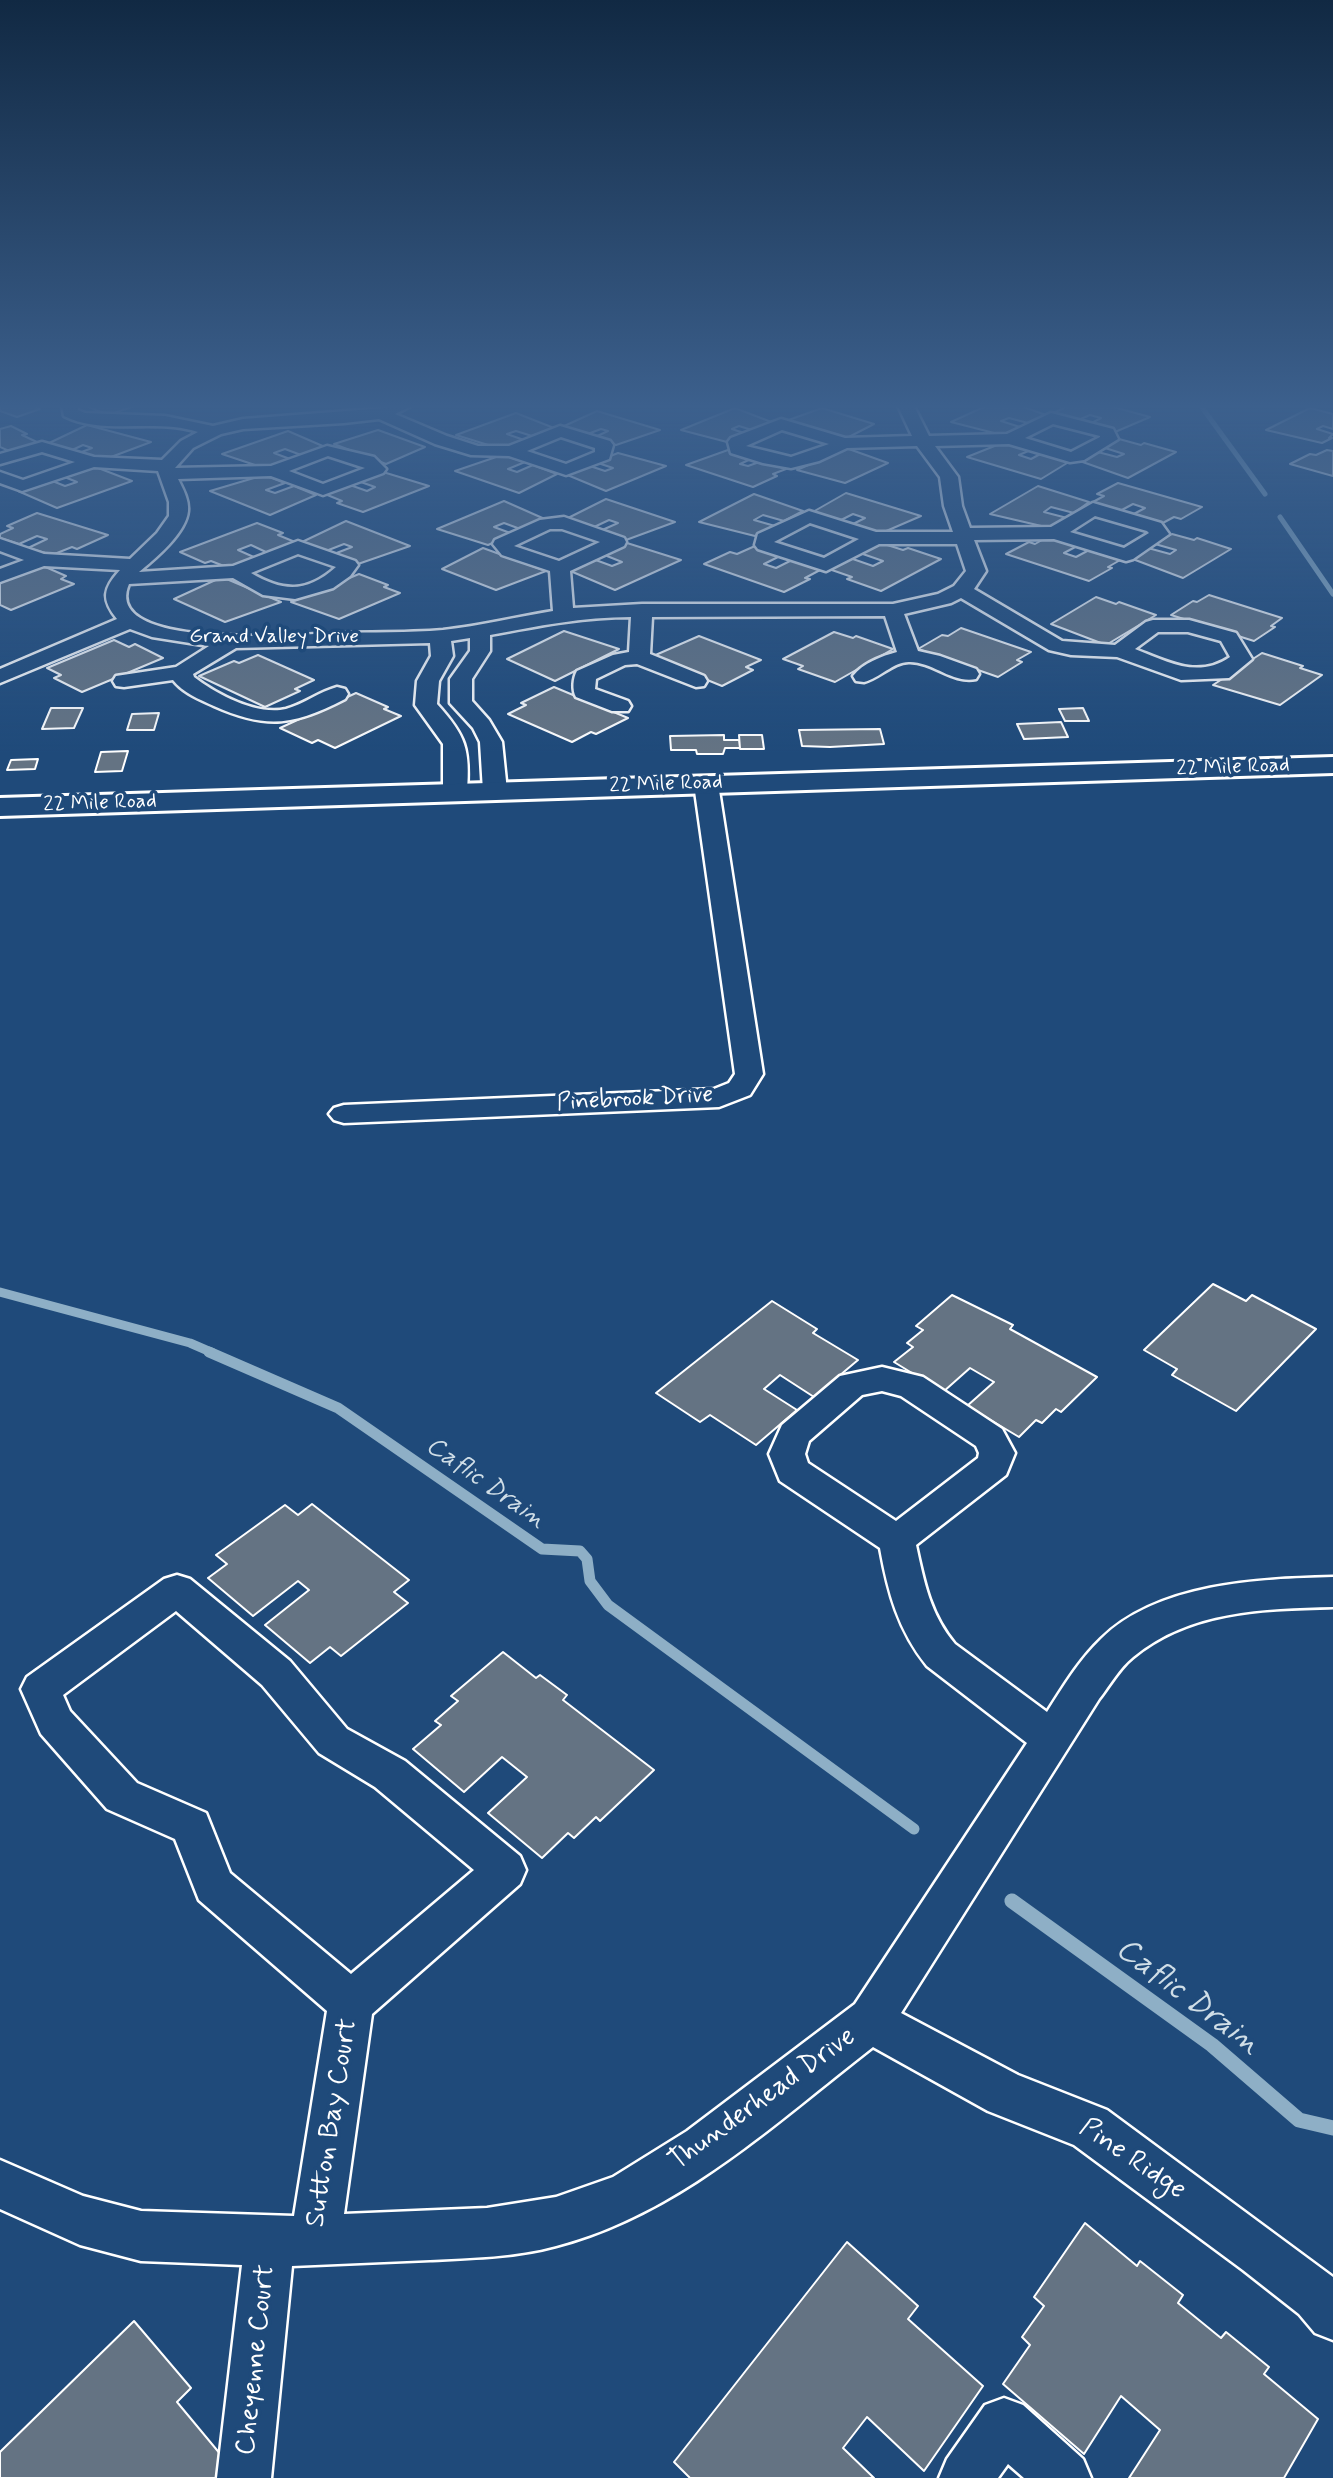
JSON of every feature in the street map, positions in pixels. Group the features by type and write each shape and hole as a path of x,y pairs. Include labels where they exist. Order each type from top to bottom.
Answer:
{"street":[{"path":"0,677 130,621 115,603 116,589 174,522"},
{"path":"798,522 765,538 765,545 826,565 875,538"},
{"path":"823,522 875,538 1055,533"},
{"path":"959,522 976,571 972,580 961,590 1056,646 1119,651 1181,674 1221,673 1241,659 1229,637 1189,626 1153,626 1119,651"},
{"path":"564,523 617,542 560,568 509,551 502,544 547,524 564,523"},
{"path":"0,545 42,560 129,572 236,572 298,547 348,565 341,577 310,590 299,591 276,592 236,572"},
{"path":"0,576 42,560"},
{"path":"560,568 563,613"},
{"name":"Grand Valley Drive","path":"130,621 141,628 172,636 233,641 440,636 480,631 563,613 642,610 893,610 930,604 961,590"},
{"path":"639,657 642,610"},
{"path":"893,610 909,656"},
{"path":"461,703 461,679 480,651 480,631"},
{"path":"440,636 442,656 428,681 426,705 456,741 456,792"},
{"path":"124,681 183,672 233,641"},
{"path":"864,676 891,660 909,656 933,660 968,674"},
{"path":"620,706 584,692 585,676 620,659 639,657 696,681"},
{"path":"183,672 182,678 188,685 253,715 267,718 294,715 337,694"},
{"path":"426,705 461,703 482,722 492,737 495,791"},
{"name":"22 Mile Road","path":"0,807 1333,765"},
{"name":"Pinebrook Drive","path":"344,1114 719,1098 740,1089 749,1074 706,784"},
{"path":"897,1540 993,1465 997,1453 990,1438 911,1387 882,1380 852,1385 794,1434 787,1454 793,1471 897,1540 910,1608 929,1642 941,1655 1052,1739"},
{"name":"Sutton Bay Court","path":"293,2242 351,2003 505,1870 390,1774 332,1741 276,1673 177,1590 41,1689 55,1722 122,1796 191,1826 214,1886 351,2003"},
{"name":"Thunderhead Drive","path":"0,2185 80,2220 141,2236 293,2242 487,2233 556,2222 627,2196 704,2148 872,2020 1085,1687 1118,1647 1152,1622 1168,1614 1209,1604 1273,1594 1333,1592"},
{"name":"Pine Ridge","path":"872,2020 931,2056 1005,2094 1090,2127 1261,2252 1317,2296 1333,2315"},
{"name":"Cheyenne Court","path":"244,2478 293,2242"},
{"path":"966,2478 1004,2424 1064,2478"}],"building":[{"path":"17,522 65,522 108,535 77,549 72,547 52,555 28,548 47,539 37,536 19,544 0,538 0,534 13,528 7,526"},
{"path":"348,522 410,546 358,564 334,554 352,547 344,544 326,551 302,542"},
{"path":"455,522 543,522 523,530 504,523 494,527 513,534 488,545 437,529"},
{"path":"574,522 606,522 592,528"},
{"path":"614,522 675,522 626,540 600,531 618,523"},
{"path":"699,522 760,522 775,526 755,536"},
{"path":"858,522 908,522 877,535 849,526"},
{"path":"1023,522 1061,522 1050,528"},
{"path":"257,523 283,533 278,535 295,542 268,553 251,545 238,550 256,558 229,568 211,561 205,563 180,552"},
{"path":"1172,534 1194,540 1197,538 1231,549 1183,578 1130,558 1148,548 1170,554 1176,550 1155,544"},
{"path":"1049,536 1079,545 1064,553 1076,557 1091,549 1122,559 1089,581 1006,554 1029,542 1035,544"},
{"path":"627,543 681,560 615,590 568,570 593,559 612,566 622,562 602,554"},
{"path":"881,543 903,550 908,548 941,559 881,591 847,579 852,577 829,569 850,558 873,566 883,561 860,553"},
{"path":"755,546 782,555 764,564 776,568 794,559 822,569 805,578 810,579 784,592 704,564 730,552 737,554"},
{"path":"483,548 546,571 496,590 442,569"},
{"path":"41,565 66,576 61,579 74,584 11,610 0,605 0,580"},
{"path":"359,574 388,585 384,587 400,593 339,619 291,602"},
{"path":"222,577 281,602 225,622 174,599"},
{"path":"1209,595 1282,618 1271,626 1275,627 1254,641 1171,615 1193,601 1197,602"},
{"path":"1096,597 1156,615 1106,645 1051,624"},
{"path":"961,628 1031,652 1017,660 1022,662 998,677 918,649"},
{"path":"564,631 619,649 555,681 507,659"},
{"path":"834,632 853,638 856,636 893,649 835,682 798,669 803,666 783,659"},
{"path":"699,636 761,660 746,667 753,670 722,686 651,657"},
{"path":"114,640 129,647 135,644 163,658 82,692 54,678 61,675 47,668"},
{"path":"1262,653 1322,675 1280,705 1213,685"},
{"path":"258,655 314,680 295,689 300,691 265,707 199,676 234,661 239,663"},
{"path":"554,687 628,718 596,734 591,732 572,742 508,714 526,705 521,703"},
{"path":"356,693 401,716 335,748 318,740 312,743 280,728"},
{"path":"51,708 83,708 74,728 42,729"},
{"path":"1083,708 1089,721 1065,721 1059,709"},
{"path":"159,713 154,730 127,730 132,714"},
{"path":"1061,722 1068,737 1024,739 1017,724"},
{"path":"880,729 884,744 830,747 802,746 799,730"},
{"path":"724,735 724,740 739,740 740,748 725,748 723,754 671,750 670,736"},
{"path":"739,735 762,735 764,749 740,749"},
{"path":"128,751 122,771 95,772 101,752"},
{"path":"38,759 35,769 7,770 11,760"},
{"path":"1213,1284 1246,1301 1252,1295 1316,1329 1236,1411 1172,1375 1177,1369 1144,1350"},
{"path":"952,1295 1013,1325 1010,1329 1097,1377 1061,1412 1056,1409 1042,1423 1036,1420 1019,1437 967,1406 994,1382 970,1368 943,1392 894,1362 913,1347 907,1343 923,1330 916,1326"},
{"path":"772,1301 817,1329 813,1333 858,1360 814,1397 780,1375 764,1389 797,1410 756,1445 710,1415 700,1422 656,1393"},
{"path":"312,1504 409,1580 394,1592 408,1603 341,1656 330,1647 310,1663 265,1625 309,1590 298,1581 253,1616 208,1578 227,1564 216,1555 285,1505 298,1515"},
{"path":"503,1652 536,1678 540,1675 567,1695 563,1700 654,1770 600,1821 596,1817 574,1838 568,1833 542,1858 488,1813 527,1777 502,1757 464,1792 413,1749 441,1725 435,1721 458,1701 451,1696"},
{"path":"1085,2223 1137,2266 1140,2261 1183,2295 1178,2303 1221,2338 1226,2332 1269,2367 1264,2374 1318,2419 1284,2478 1129,2478 1160,2430 1121,2396 1084,2454 1003,2384 1030,2345 1022,2337 1044,2306 1034,2297"},
{"path":"847,2242 918,2306 908,2319 983,2386 924,2471 867,2417 843,2448 874,2478 690,2478 674,2462"},
{"path":"134,2321 191,2388 177,2402 236,2473 231,2478 0,2478 0,2452"}],"waterway":[{"path":"1283,522 1333,594"},
{"name":"Caflic Drain","path":"0,1292 190,1343 213,1353"},
{"name":"Caflic Drain","path":"209,1352 338,1408 542,1549 580,1551 587,1559 590,1581 608,1605 914,1829"},
{"name":"Caflic Drain","path":"1012,1901 1212,2045 1299,2120 1333,2128"}]}
